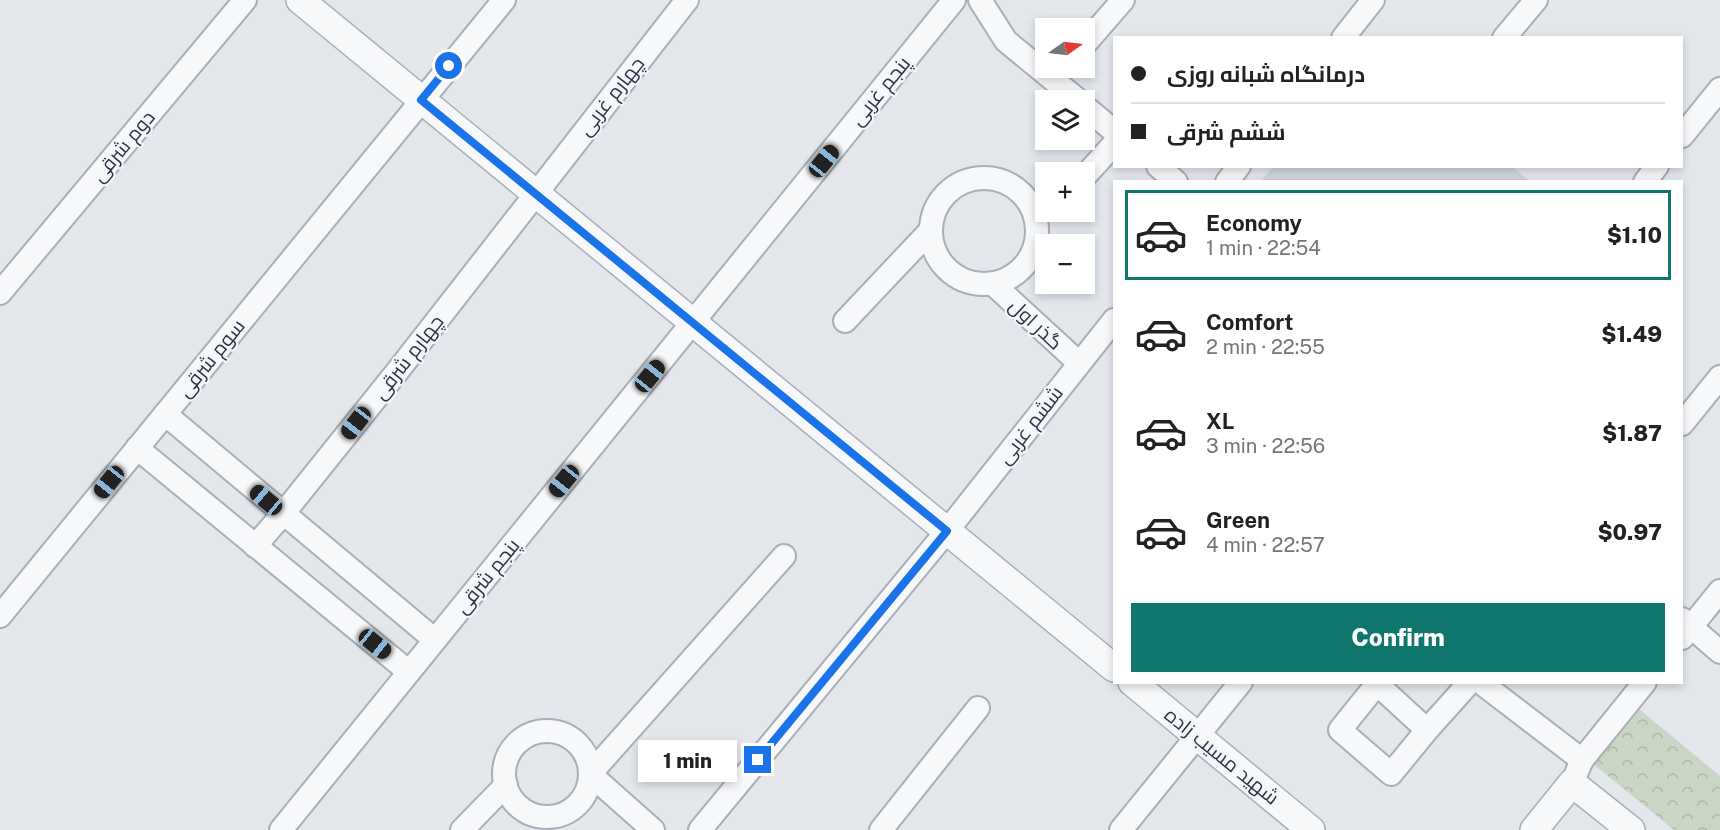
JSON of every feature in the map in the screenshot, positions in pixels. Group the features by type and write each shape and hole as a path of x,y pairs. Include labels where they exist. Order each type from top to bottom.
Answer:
{"street":[{"name":"دوم شرقی","path":"0,293 245,0"},
{"path":"300,0 1113,667"},
{"name":"سوم شرقی","path":"0,616 504,0"},
{"name":"چهارم غربی","path":"535,193 687,0"},
{"name":"پنجم غربی","path":"693,323 954,0"},
{"path":"980,0 1006,41 1035,59"},
{"path":"1095,32 1123,0"},
{"path":"1345,36 1373,0"},
{"path":"1506,36 1536,0"},
{"path":"1683,135 1720,89"},
{"path":"1095,115 1113,130"},
{"path":"1095,165 1113,145"},
{"path":"1160,168 1174,180"},
{"path":"973,178 992,178 1009,184 1024,195 1034,211 1037,229 1036,244 1030,258 1020,270 1008,279 993,284 978,285 962,280 949,272 939,260 932,246 930,231 933,213 942,196 956,184 973,178"},
{"name":"چهارم شرقی","path":"255,546 400,368 535,193"},
{"path":"1037,229 1044,222"},
{"path":"845,321 930,231"},
{"name":"گذر اول","path":"993,284 1080,363"},
{"name":"ششم غربی","path":"700,830 947,531 1113,321"},
{"name":"پنجم شرقی","path":"280,830 693,323"},
{"path":"1683,423 1720,377"},
{"path":"165,414 435,640"},
{"path":"137,448 409,672"},
{"path":"590,774 784,556"},
{"path":"1720,591 1685,628 1720,652"},
{"name":"شهید مسیب زاده","path":"1134,684 1311,830"},
{"path":"1121,830 1239,684"},
{"path":"1427,730 1468,684"},
{"path":"1482,684 1577,771 1631,830"},
{"path":"1534,830 1643,684"},
{"path":"881,830 978,708"},
{"path":"542,731 557,732 570,737 581,747 588,760 590,774 588,788 572,810 559,816 546,817 520,808 511,797 506,785 504,770 508,756 528,735 542,731"},
{"path":"590,774 652,830"},
{"path":"462,830 506,785"}],"shaded area":[{"path":"1272,168 1513,168 1529,180 1262,180"}],"green space":[{"path":"1638,708 1720,776 1720,830 1674,830 1592,763"}],"route":[{"path":"449,66 421,100 947,531 758,760"}]}
